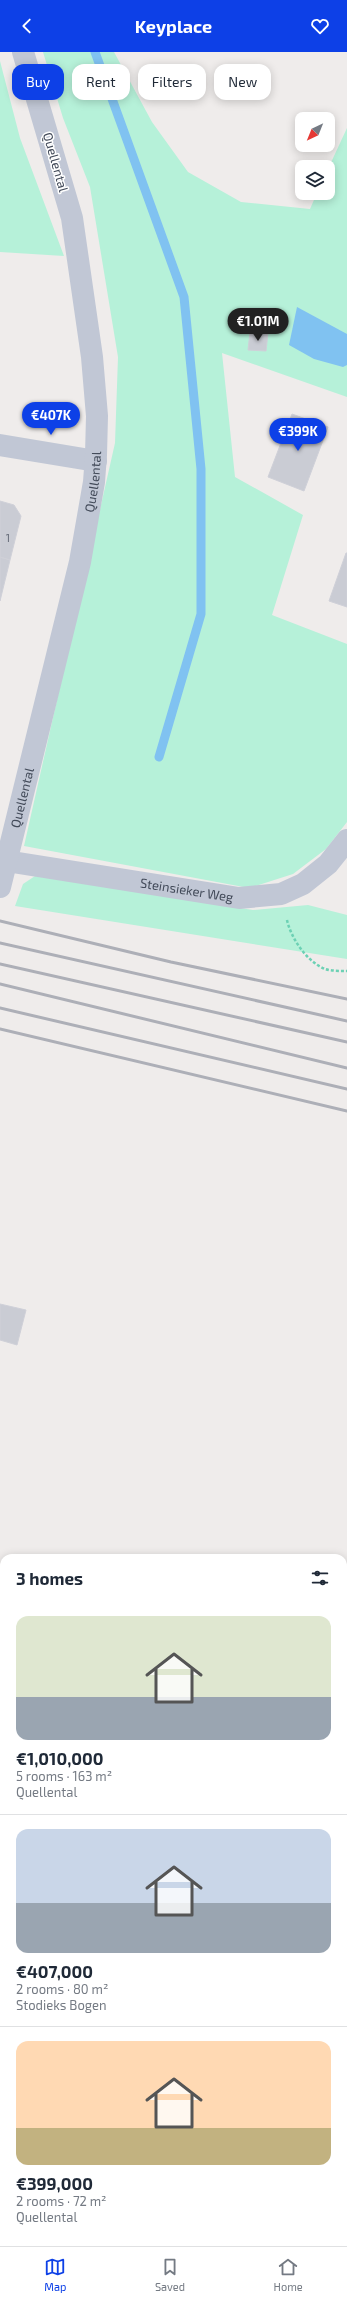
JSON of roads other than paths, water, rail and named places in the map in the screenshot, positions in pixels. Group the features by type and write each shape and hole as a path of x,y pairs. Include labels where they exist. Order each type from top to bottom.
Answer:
{"street":[{"name":"Quellental","path":"0,887 80,562 96,461 97,416 92,356 72,218 23,52"},
{"path":"0,445 96,461"},
{"name":"Steinsieker Weg","path":"6,861 239,898 281,894 303,884 328,864 347,840"}],"water":[{"path":"297,307 347,334 347,365 343,367 314,359 289,345"}],"waterway":[{"path":"95,52 184,297 201,469 201,614 159,757"}],"railway":[{"path":"0,921 171,962 347,999"},
{"path":"0,943 347,1021"},
{"path":"0,964 347,1042"},
{"path":"0,984 347,1068"},
{"path":"0,1008 347,1089"},
{"path":"0,1029 347,1111"}]}
